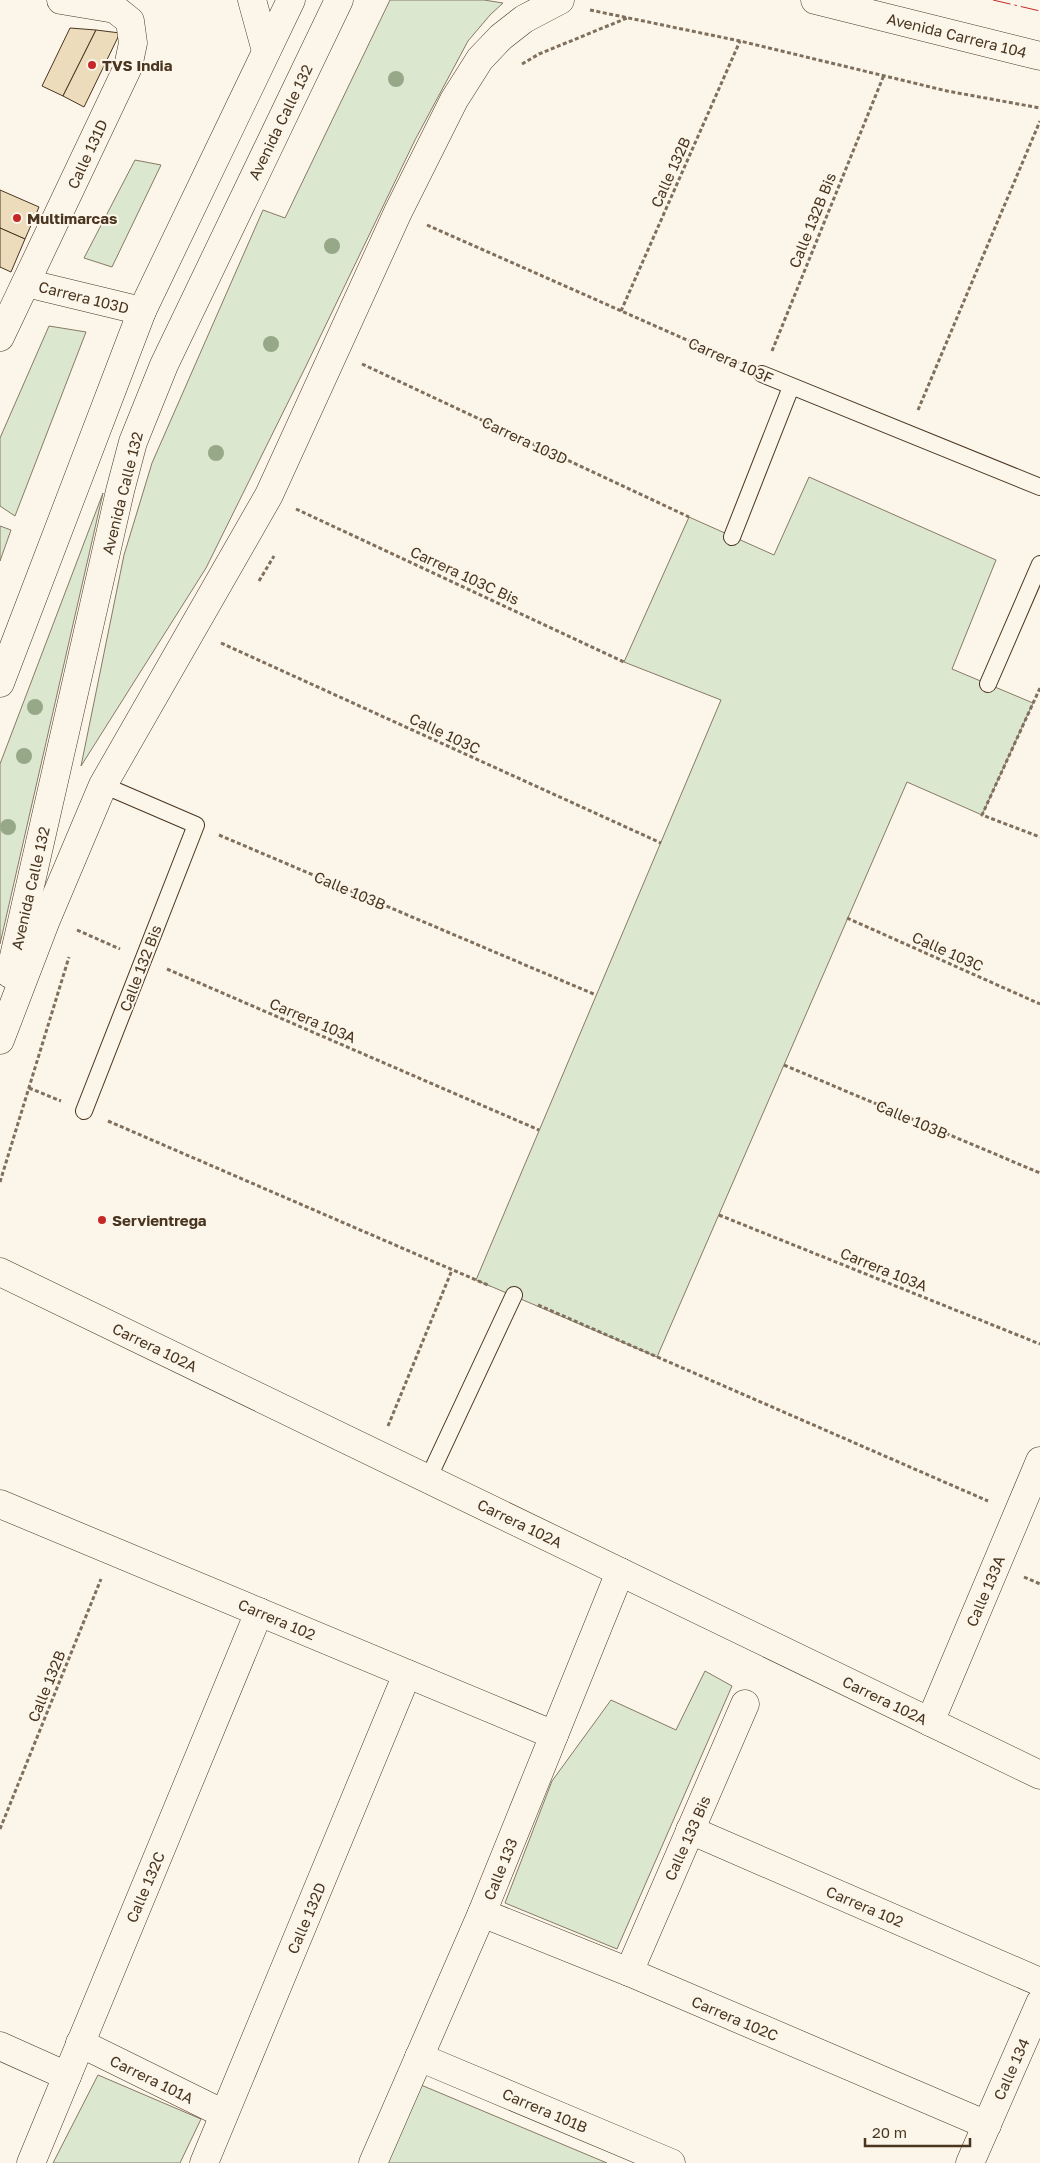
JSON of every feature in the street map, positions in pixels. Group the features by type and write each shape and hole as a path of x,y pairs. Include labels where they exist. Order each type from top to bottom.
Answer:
{"street":[{"name":"Calle 131D","path":"0,337 128,67 133,43 130,21 115,10 61,0"},
{"path":"252,0 266,50"},
{"path":"0,683 142,311 291,0"},
{"name":"Avenida Calle 132","path":"0,1020 120,491 133,442 164,365 339,0"},
{"path":"0,1040 46,920 103,785 269,495 398,212 454,100 480,59 502,37 524,19 560,0"},
{"name":"Avenida Carrera 104","path":"815,0 1040,56"},
{"name":"Carrera 103D","path":"26,283 142,311"},
{"name":"Carrera 102A","path":"0,1272 1040,1775"},
{"name":"Calle 133A","path":"930,1722 1040,1461"},
{"name":"Carrera 102","path":"0,1504 554,1735"},
{"name":"Calle 133","path":"373,2163 482,1914 620,1572"},
{"name":"Calle 132C","path":"31,2163 259,1612"},
{"name":"Calle 132D","path":"204,2163 407,1674"},
{"name":"Calle 133 Bis","path":"629,1972 745,1704"},
{"name":"Carrera 102","path":"690,1830 1040,1982"},
{"name":"Carrera 102C","path":"482,1914 629,1972 987,2125"},
{"name":"Calle 134","path":"970,2163 1040,2003"},
{"name":"Carrera 101A","path":"80,2043 224,2114"},
{"path":"0,2046 67,2076"},
{"name":"Carrera 101B","path":"419,2058 671,2163"}],"lane":[{"name":"Carrera 103F","path":"762,374 1040,487"},
{"path":"732,536 791,387"},
{"path":"988,684 1040,564"},
{"path":"103,785 196,824"},
{"name":"Calle 132 Bis","path":"84,1111 196,824"},
{"path":"428,1479 514,1295"}],"path":[{"path":"627,18 740,41 947,91 1040,108"},
{"name":"Calle 132B","path":"620,311 740,41"},
{"name":"Calle 132B Bis","path":"762,374 884,75"},
{"path":"908,434 1040,121"},
{"name":"Carrera 103F","path":"426,225 762,374"},
{"name":"Carrera 103D","path":"362,364 689,517"},
{"name":"Carrera 103C Bis","path":"296,508 624,662"},
{"name":"Calle 103C","path":"221,642 660,843"},
{"path":"1040,688 982,815 1040,837"},
{"name":"Calle 103B","path":"196,824 596,995"},
{"name":"Calle 103C","path":"848,918 1040,1004"},
{"name":"Carrera 103A","path":"77,930 539,1130"},
{"name":"Calle 103B","path":"784,1065 1040,1173"},
{"path":"0,1182 3,1171"},
{"name":"Carrera 103A","path":"719,1214 1040,1344"},
{"path":"376,1454 452,1270"},
{"name":"Calle 132B","path":"0,1829 113,1551"}],"green space":[{"path":"390,0 484,0 503,3 468,41 415,140 206,568 81,766 124,555 152,463 263,210 285,218"},
{"path":"135,160 161,165 112,267 84,258"},
{"path":"49,326 86,332 15,516 0,506 0,438"},
{"path":"809,477 996,560 952,669 1033,703 982,815 907,782 657,1357 476,1280 721,700 624,662 689,517 774,555"},
{"path":"103,493 0,944 0,764"},
{"path":"0,526 11,530 0,561"},
{"path":"705,1671 732,1686 617,1949 505,1903 552,1781 611,1700 676,1730"},
{"path":"98,2075 201,2119 180,2163 53,2163"},
{"path":"421,2085 607,2163 387,2163"}],"building":[{"path":"70,28 96,30 63,96 42,86"},
{"name":"TVS India","path":"96,30 120,33 84,107 63,96"},
{"name":"Multimarcas","path":"0,190 39,207 25,239 0,228"},
{"path":"0,228 25,239 11,272 0,267"}],"power":[{"path":"993,0 1040,11"}],"place":[{"name":"TVS India","path":"92,65"},
{"name":"Multimarcas","path":"17,218"},
{"name":"Servientrega","path":"102,1220"}]}
